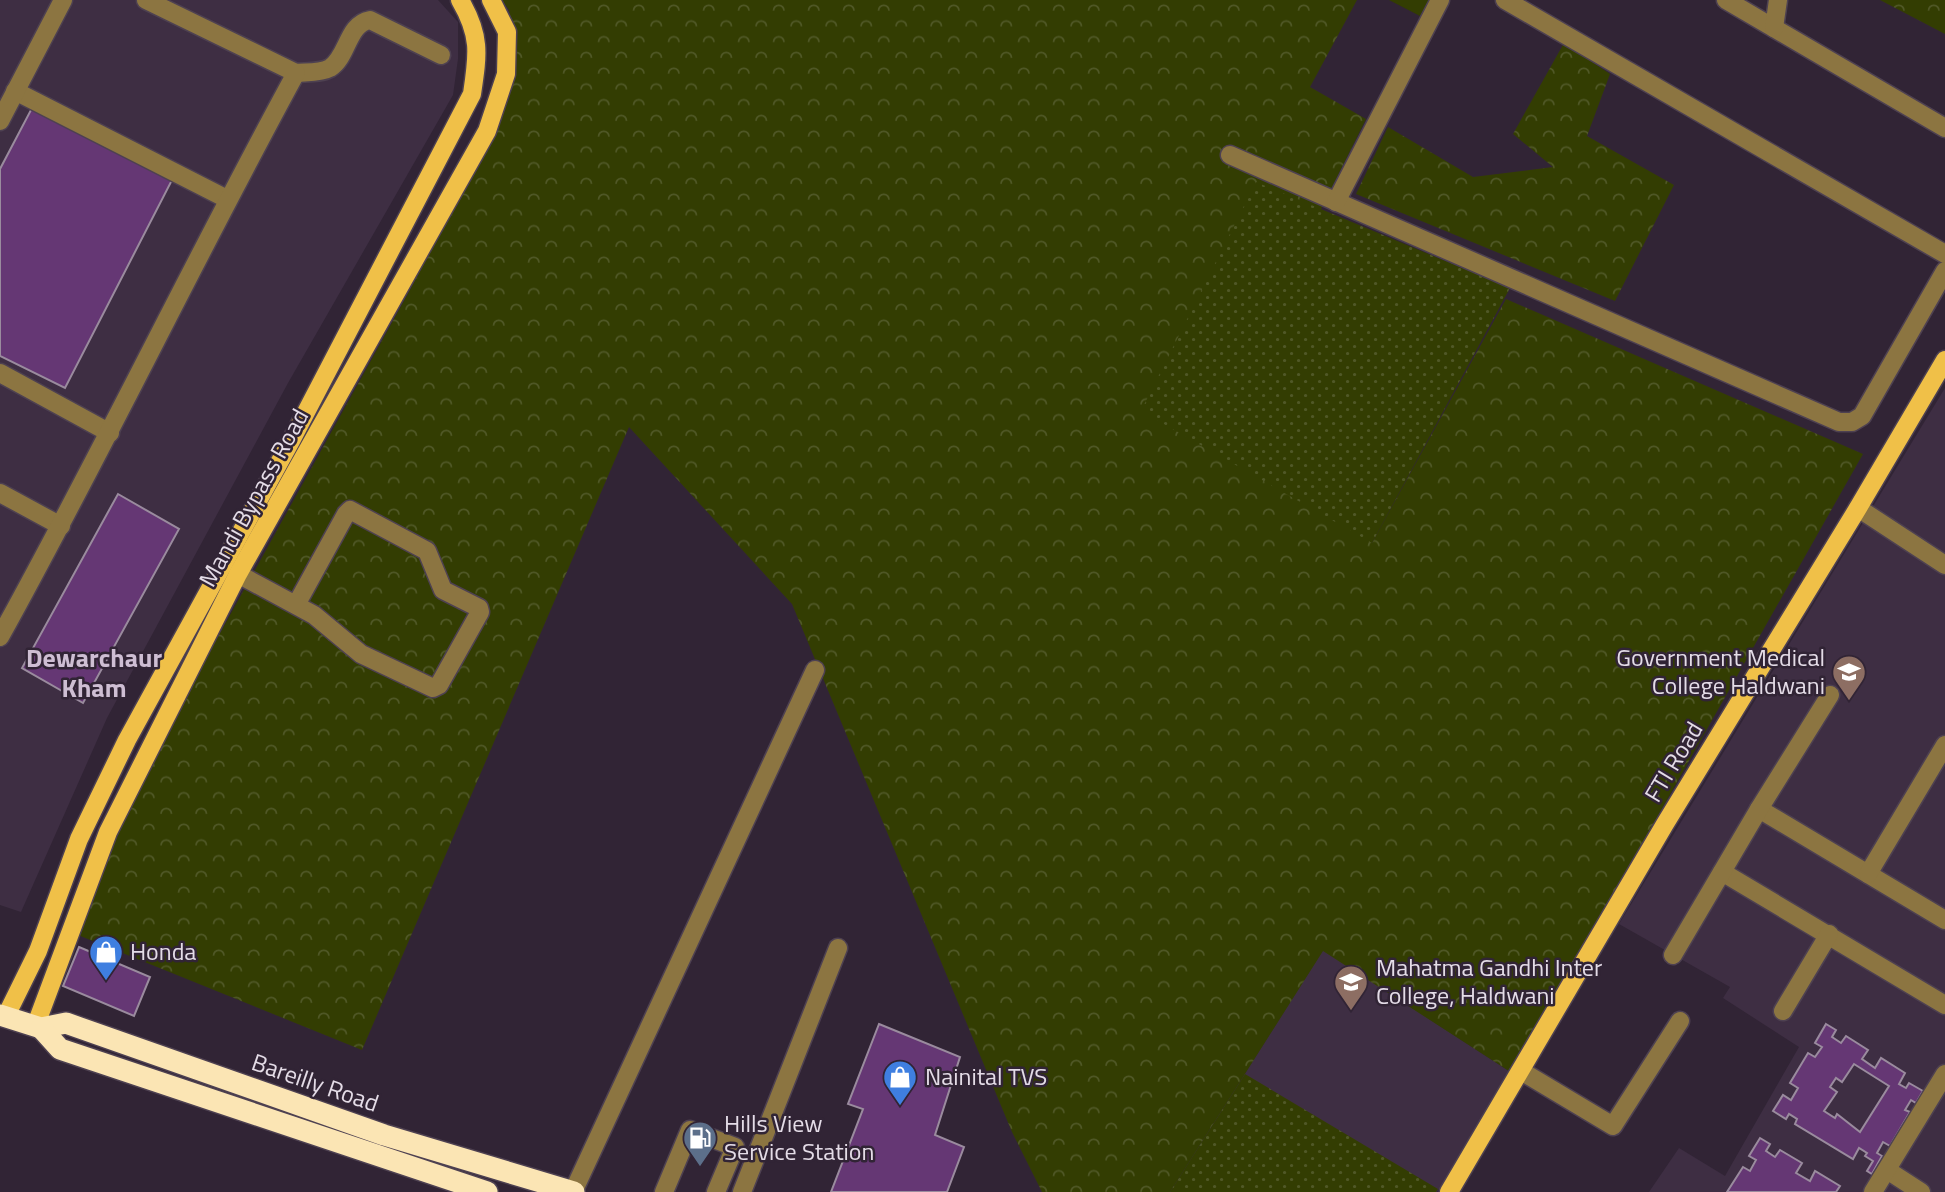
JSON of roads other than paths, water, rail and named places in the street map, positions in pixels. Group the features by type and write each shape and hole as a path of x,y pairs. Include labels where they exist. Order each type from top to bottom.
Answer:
{"highway":[{"name":"Bareilly Road","path":"3,1016 38,1027 66,1023 384,1135 574,1192"},
{"name":"Bareilly Road","path":"38,1027 60,1049 487,1192"}],"main road":[{"name":"Mandi Bypass Road","path":"3,1016 38,951 79,839 127,740 291,441 472,94 478,57 473,22 460,0"},
{"name":"Mandi Bypass Road","path":"38,1027 108,832 238,574 487,131 506,74 507,32 491,0"},
{"name":"FTI Road","path":"1449,1192 1665,824 1945,360"}],"street":[{"path":"1,117 63,0"},
{"path":"146,0 296,73 330,68 336,63 358,25 370,20 441,55"},
{"path":"1336,202 1440,0"},
{"path":"1505,0 1945,254"},
{"path":"1726,0 1945,128"},
{"path":"1773,28 1778,0"},
{"path":"0,637 110,433 227,199 296,73"},
{"path":"15,91 227,199"},
{"path":"1230,156 1839,422 1852,422 1862,416 1945,271"},
{"path":"0,373 110,433"},
{"path":"0,493 61,526"},
{"path":"1858,508 1945,565"},
{"path":"238,574 314,615 361,654 433,688 439,685 480,611 479,608 443,590 427,551 350,510 296,605"},
{"path":"574,1192 815,670"},
{"path":"1673,955 1830,695"},
{"path":"1868,874 1945,744"},
{"path":"1759,809 1945,920"},
{"path":"1722,872 1945,1005"},
{"path":"1783,1011 1829,934"},
{"path":"742,1192 838,948"},
{"path":"1521,1071 1613,1126 1680,1021"},
{"path":"1873,1192 1944,1079"},
{"path":"664,1192 690,1130 735,1147 716,1192"},
{"path":"1887,1170 1922,1192"}],"place":[{"name":"Government Medical College Haldwani","path":"1849,702"},
{"name":"Honda","path":"106,982"},
{"name":"Mahatma Gandhi Inter College, Haldwani","path":"1351,1012"},
{"name":"Nainital TVS","path":"900,1107"},
{"name":"Hills View Service Station","path":"700,1168"}],"district":[{"name":"Dewarchaur Kham","path":"94,673"}]}
